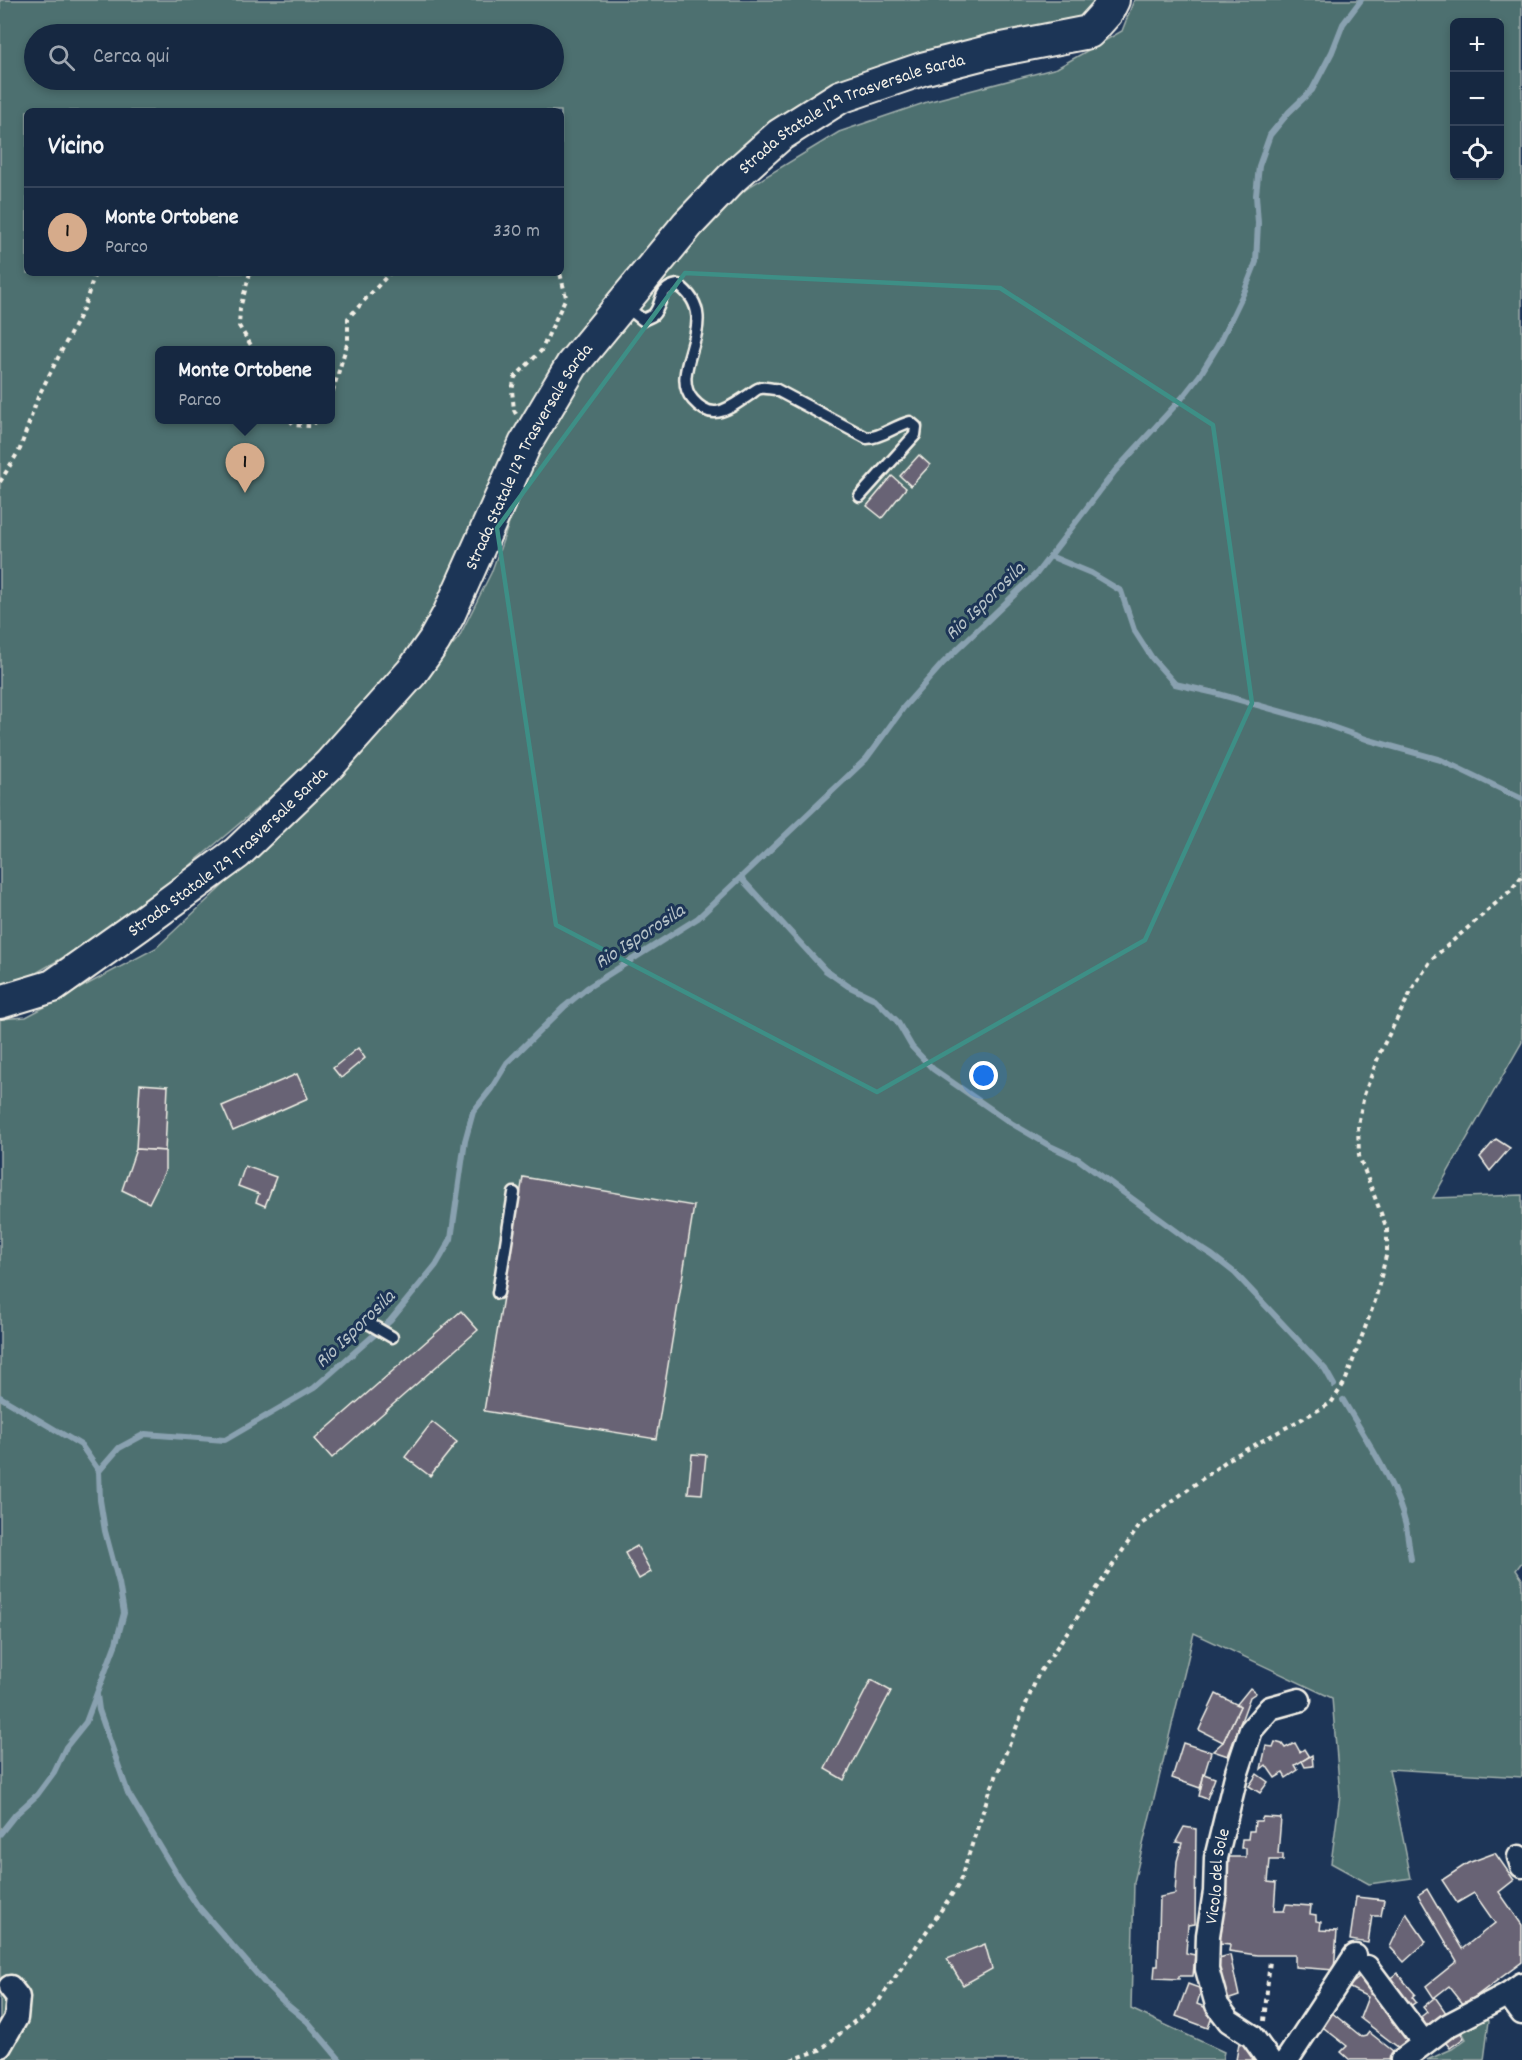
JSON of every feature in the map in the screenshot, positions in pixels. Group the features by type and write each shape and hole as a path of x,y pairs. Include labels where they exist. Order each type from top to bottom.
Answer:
{"main road":[{"name":"Strada Statale 129 Trasversale Sarda","path":"0,1002 53,986 139,926 237,852 330,764 412,672 434,641 449,614 525,444 573,365 688,224 733,177 780,135 840,97 922,69 992,51 1089,32 1107,12 1113,0"}],"street":[{"name":"Vicolo del Sole","path":"1265,2054 1252,2036 1229,2021 1217,2005 1207,1969 1216,1858 1237,1772 1251,1731 1270,1708 1299,1700"},
{"path":"1287,2060 1361,1962 1424,2043"},
{"path":"0,2046 16,2018 18,1997 10,1987"},
{"path":"1402,2060 1447,2026 1515,1989 1522,2013"}],"lane":[{"path":"622,304 643,320 654,314 661,295 669,287 678,285 685,290 693,301 699,318 685,378 687,393 697,405 710,412 722,412 761,388 775,389 867,438 878,437 899,424 910,422 916,427 915,435 860,496"},
{"path":"498,1293 514,1193"},
{"path":"368,1323 392,1337"}],"path":[{"path":"0,482 20,449 38,397 84,307 94,276"},
{"path":"249,276 240,308 239,326 251,346"},
{"path":"335,384 348,341 348,318 387,276"},
{"path":"525,444 514,410 512,390 515,377 541,351 566,297 561,276"},
{"path":"293,424 312,426 314,424"},
{"path":"791,2060 820,2050 878,2002 959,1884 988,1796 1038,1675 1140,1525 1229,1459 1331,1403 1345,1382 1375,1300 1387,1252 1387,1229 1359,1156 1358,1125 1364,1095 1381,1050 1414,986 1432,958 1510,891 1522,876"},
{"path":"1265,2054 1270,1960"}],"highlighted area":[{"path":"685,273 1000,288 1213,425 1252,703 1145,940 877,1092 556,925 497,528"}],"green space":[{"path":"0,0 1096,0 1078,19 905,60 806,100 758,132 740,148 572,342 529,405 439,607 414,647 372,699 287,783 166,886 71,953 29,977 0,987"},
{"path":"1134,0 1522,0 1522,1042 1433,1198 1522,1195 1522,1562 1516,1570 1522,1579 1522,1777 1389,1769 1411,1878 1369,1884 1331,1863 1340,1795 1332,1698 1194,1633 1134,1882 1131,2009 1224,2052 1222,2060 0,2060 0,1019 26,1017 156,948 340,776 459,637 491,573 537,447 593,356 711,216 752,185 839,132 927,102 1057,68 1122,31"},
{"path":"1485,2014 1489,2021 1484,2060 1427,2060 1452,2049 1466,2039 1460,2028"}],"building":[{"path":"919,455 930,465 911,486 900,476"},
{"path":"892,476 906,488 882,518 867,506"},
{"path":"358,1048 365,1058 341,1078 333,1068"},
{"path":"297,1074 308,1098 233,1131 222,1106"},
{"path":"140,1084 168,1086 165,1151 136,1149"},
{"path":"1496,1139 1510,1148 1490,1171 1480,1157"},
{"path":"136,1149 165,1151 165,1171 149,1203 122,1190"},
{"path":"245,1166 276,1177 265,1206 256,1202 259,1194 238,1186"},
{"path":"523,1177 694,1206 656,1439 484,1411"},
{"path":"461,1311 478,1330 332,1458 315,1439"},
{"path":"432,1422 457,1442 430,1476 405,1457"},
{"path":"692,1454 706,1455 702,1494 688,1493"},
{"path":"637,1546 651,1572 639,1579 625,1553"},
{"path":"871,1680 891,1691 844,1780 825,1769"},
{"path":"1250,1688 1256,1693 1250,1697 1228,1756 1213,1751 1223,1742 1240,1706 1237,1704"},
{"path":"1216,1694 1240,1706 1223,1742 1199,1730"},
{"path":"1275,1742 1282,1744 1285,1748 1295,1743 1300,1752 1304,1749 1309,1757 1295,1765 1298,1770 1286,1778 1283,1773 1275,1778 1266,1765 1261,1769 1266,1746 1273,1747"},
{"path":"1183,1743 1211,1752 1200,1788 1172,1778"},
{"path":"1312,1755 1313,1766 1305,1767 1302,1761"},
{"path":"1204,1774 1215,1778 1207,1799 1199,1796"},
{"path":"1257,1774 1268,1782 1260,1793 1249,1786"},
{"path":"1263,1817 1281,1818 1278,1854 1283,1854 1283,1860 1270,1860 1268,1882 1276,1883 1274,1911 1284,1911 1286,1904 1311,1906 1310,1914 1316,1915 1316,1921 1321,1922 1320,1930 1337,1931 1334,1970 1295,1967 1295,1955 1257,1955 1229,1951 1230,1944 1220,1943 1229,1857 1246,1857 1246,1848 1241,1848 1242,1839 1248,1839 1249,1831 1254,1831 1255,1821 1261,1821"},
{"path":"1184,1827 1196,1829 1195,1924 1188,1925 1186,1953 1195,1955 1193,1976 1179,1976 1179,1979 1154,1978 1155,1966 1158,1966 1160,1897 1175,1894 1177,1861 1182,1843 1176,1842"},
{"path":"1495,1853 1514,1880 1499,1892 1522,1925 1522,1962 1464,2005 1449,1986 1435,1997 1449,2017 1423,2037 1413,2023 1427,2012 1423,2007 1434,1998 1426,1986 1457,1961 1418,1895 1427,1889 1462,1949 1495,1923 1474,1893 1457,1903 1442,1880 1468,1863"},
{"path":"1356,1897 1384,1900 1381,1916 1372,1916 1368,1943 1350,1940"},
{"path":"1406,1913 1426,1942 1404,1962 1390,1947"},
{"path":"985,1944 992,1969 963,1985 947,1959"},
{"path":"1230,1955 1239,1996 1221,2002 1211,1960"},
{"path":"1366,1972 1376,1986 1370,1994 1386,2003 1417,2039 1403,2051 1360,2018 1368,1997 1348,1987"},
{"path":"1397,1973 1415,1994 1412,1997 1416,2002 1409,2007 1383,1984"},
{"path":"1188,1984 1199,1988 1197,2004 1214,2011 1208,2028 1176,2016"},
{"path":"1331,2012 1362,2037 1369,2032 1398,2055 1394,2060 1350,2060 1341,2052 1347,2046 1324,2028 1321,2022"},
{"path":"1457,2027 1464,2038 1450,2048 1441,2037"},
{"path":"1239,2043 1250,2044 1257,2060 1236,2060"}],"waterway":[{"name":"Rio Isporosila","path":"0,1834 15,1815 37,1795 54,1772 66,1747 86,1722 116,1643 124,1613 119,1583 105,1531 100,1500 99,1471 119,1448 145,1434 225,1440 314,1388 390,1321 436,1265 451,1239 465,1141 473,1112 507,1063 564,1007 587,988 698,918 866,759 904,707 943,663 1037,573 1115,471 1182,398 1200,375 1219,344 1256,262 1258,223 1256,195 1259,166 1270,135 1289,112 1312,90 1332,52 1343,24 1361,0"},
{"path":"1050,556 1091,573 1121,591 1134,630 1152,658 1175,684 1318,722 1369,740 1441,760 1522,799"},
{"path":"741,878 825,970 848,986 875,999 897,1021 912,1047 933,1069 1011,1123 1050,1146 1078,1159 1235,1273 1325,1369 1334,1385"},
{"path":"0,1397 81,1445 99,1471"},
{"path":"1343,1400 1395,1494 1406,1526 1411,1559"},
{"path":"97,1695 99,1710 128,1793 179,1878 197,1905 264,1982 308,2022 340,2060"}],"place":[{"name":"Monte Ortobene","path":"245,493"}]}
